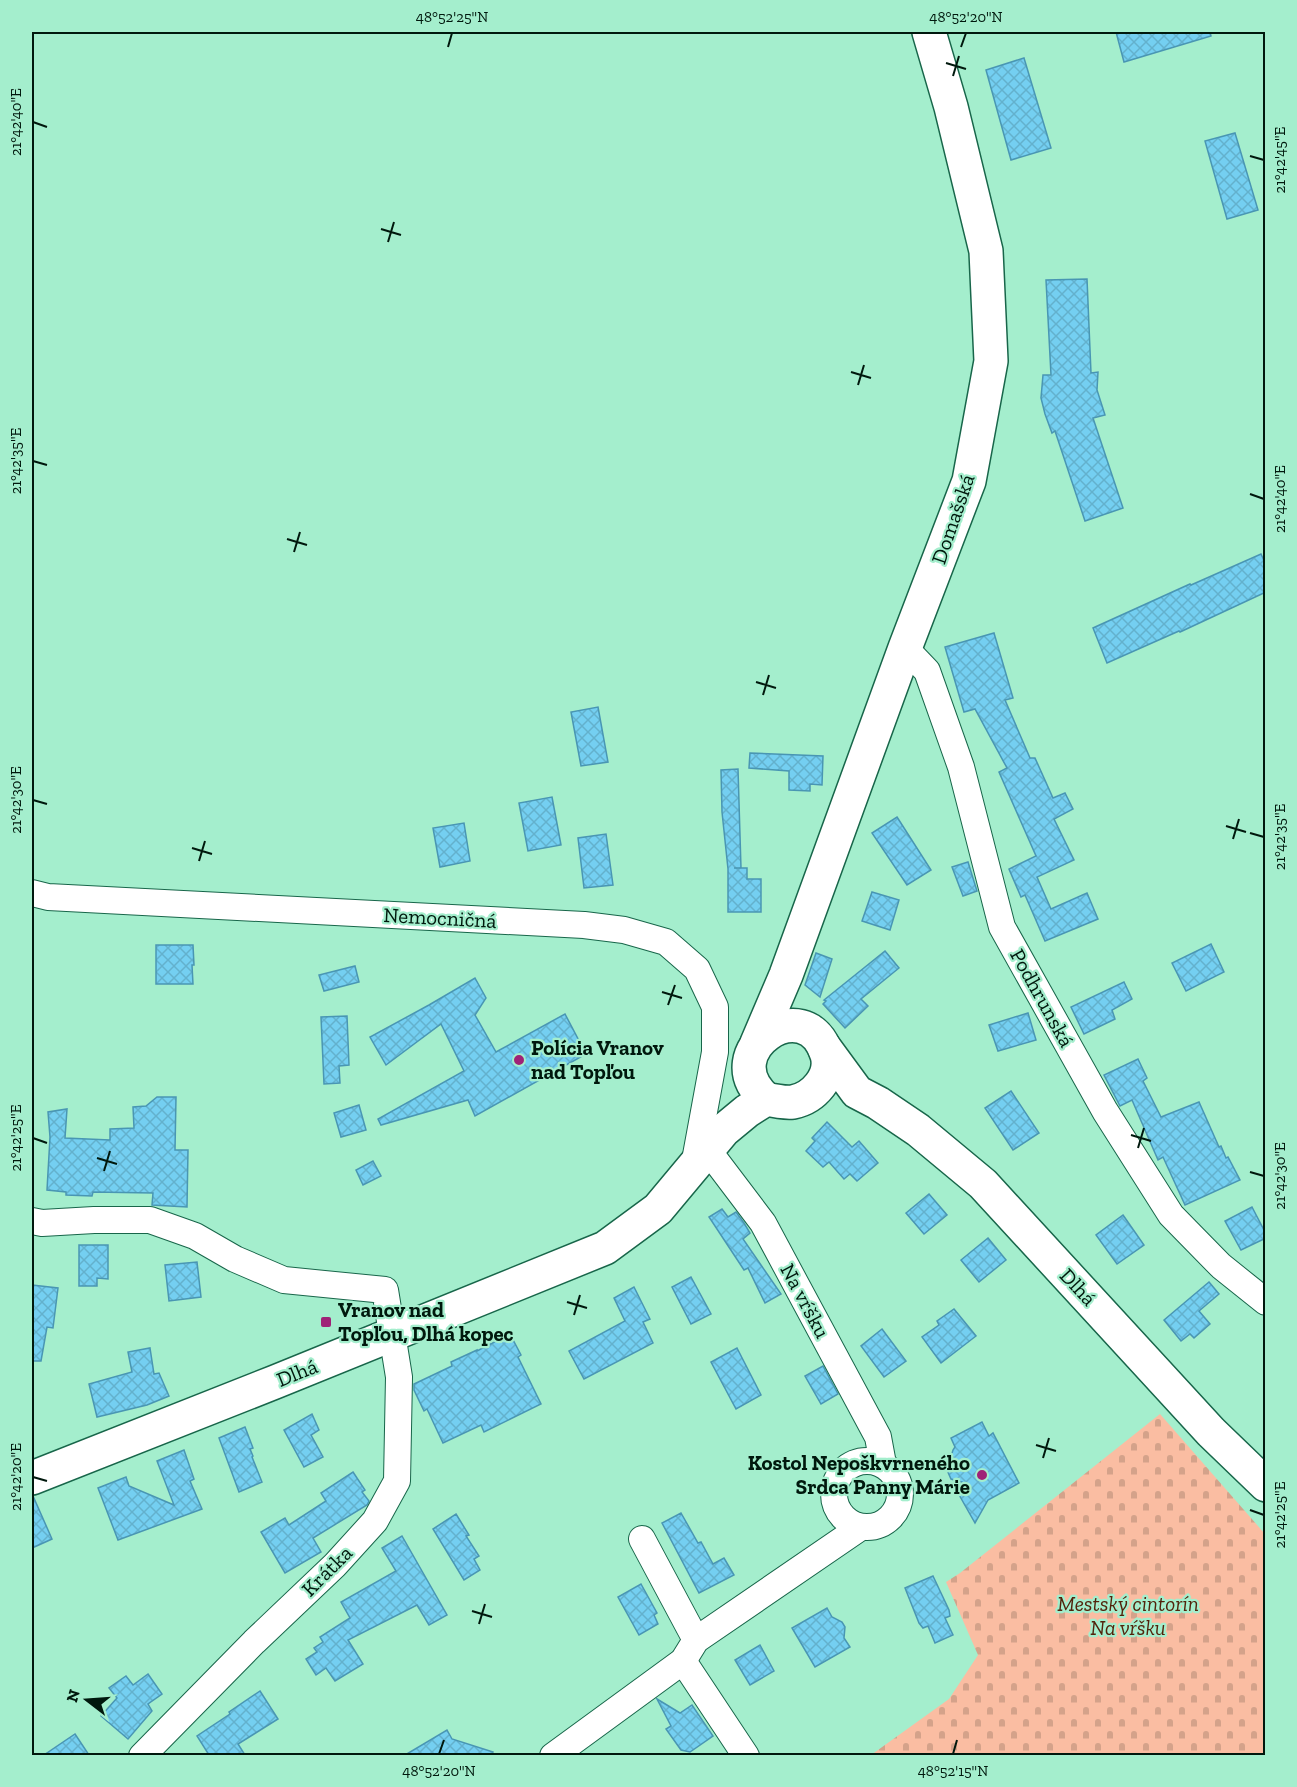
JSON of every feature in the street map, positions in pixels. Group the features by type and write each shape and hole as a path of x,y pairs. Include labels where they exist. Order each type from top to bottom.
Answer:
{"street":[{"name":"Domašská","path":"708,1138 753,1056 781,988 905,648 969,481 991,361 986,251 951,107 929,32"},
{"name":"Podhrunská","path":"905,648 927,670 961,767 1002,927 1105,1111 1171,1215 1221,1266 1266,1302"},
{"name":"Nemocničná","path":"32,893 48,897 584,926 624,930 666,942 697,969 715,1007 715,1052 708,1138"},
{"path":"781,988 786,1009 795,1024 819,1038 829,1060 827,1076 807,1098"},
{"path":"795,1024 777,1028 766,1034 753,1056 752,1082 756,1091 766,1099 779,1102 792,1102 834,1093 868,1098"},
{"name":"Dlhá","path":"824,1047 868,1098 918,1130 983,1184 1211,1432 1266,1485"},
{"path":"708,1138 766,1099"},
{"name":"Dlhá","path":"32,1478 605,1248 658,1209 708,1138"},
{"name":"Na vŕšku","path":"708,1138 763,1223 878,1437 883,1464"},
{"path":"32,1221 42,1223 150,1220 195,1236 235,1259 284,1280 385,1290 392,1335"},
{"name":"Krátka","path":"142,1755 254,1642 335,1565 375,1521 397,1481 399,1377 392,1335"},
{"path":"871,1460 883,1464 889,1468 898,1481 901,1498 894,1515 870,1528 849,1522 840,1513 835,1502 834,1489 838,1477 847,1467 858,1462 871,1460"},
{"path":"553,1755 690,1650 861,1527"},
{"path":"642,1539 690,1650 746,1755"}],"green space":[{"name":"Mestský cintorín Na vŕšku","path":"1160,1414 1265,1534 1265,1755 871,1755 949,1699 978,1655 946,1582"}],"building":[{"path":"1116,32 1210,32 1211,36 1124,62"},
{"path":"1024,58 1051,148 1011,160 986,70"},
{"path":"1235,133 1258,210 1227,219 1205,141"},
{"path":"1087,279 1091,373 1098,372 1097,390 1105,415 1093,418 1123,508 1085,521 1055,431 1052,433 1041,398 1043,375 1051,375 1046,280"},
{"path":"1261,554 1266,565 1266,592 1107,663 1093,628"},
{"path":"994,633 1013,698 1005,700 1030,758 1035,758 1053,798 1065,793 1073,809 1054,819 1074,860 1037,877 1051,909 1087,893 1098,919 1045,941 1025,895 1021,897 1009,869 1036,856 999,772 1007,768 975,709 964,712 945,647"},
{"path":"598,707 608,762 581,766 571,712"},
{"path":"750,753 823,756 822,785 810,784 810,791 789,790 789,771 749,768"},
{"path":"738,769 741,868 747,868 747,879 761,879 761,912 728,912 728,869 722,812 721,770"},
{"path":"552,797 561,845 528,851 519,803"},
{"path":"897,817 931,870 907,885 872,833"},
{"path":"464,823 470,861 440,867 433,828"},
{"path":"606,834 613,885 584,888 578,838"},
{"path":"968,862 977,891 963,896 952,867"},
{"path":"872,892 899,900 890,930 862,921"},
{"path":"1211,944 1224,972 1186,991 1172,963"},
{"path":"156,945 193,945 193,984 156,984"},
{"path":"885,951 899,968 861,999 868,1006 845,1028 823,1004 826,1001 824,1000"},
{"path":"816,953 832,959 820,997 805,985"},
{"path":"355,966 359,982 324,991 319,975"},
{"name":"Polícia Vranov nad Topľou","path":"475,978 486,998 475,1015 496,1052 565,1014 586,1054 475,1116 468,1100 381,1125 378,1119 464,1071 441,1024 386,1065 370,1037"},
{"path":"1124,982 1132,999 1112,1010 1115,1019 1084,1034 1071,1007"},
{"path":"1028,1013 1036,1040 998,1051 989,1025"},
{"path":"347,1016 349,1065 339,1066 340,1083 324,1084 321,1017"},
{"path":"1138,1059 1147,1078 1143,1081 1161,1117 1199,1102 1219,1147 1221,1146 1226,1158 1228,1157 1240,1180 1185,1205 1163,1157 1158,1160 1132,1100 1120,1106 1104,1075"},
{"path":"1011,1091 1039,1133 1013,1150 985,1108"},
{"path":"157,1097 176,1097 175,1150 188,1150 187,1207 152,1205 153,1193 93,1192 92,1196 66,1195 66,1192 47,1190 50,1137 48,1112 67,1109 65,1138 110,1140 110,1129 134,1128 133,1107 146,1106"},
{"path":"359,1105 366,1130 341,1137 334,1113"},
{"path":"827,1122 852,1147 859,1141 878,1163 857,1181 850,1174 844,1179 829,1162 823,1167 806,1151 815,1141 812,1138"},
{"path":"373,1161 381,1176 363,1185 356,1170"},
{"path":"929,1194 947,1215 924,1234 906,1213"},
{"path":"1252,1207 1266,1238 1241,1250 1225,1221"},
{"path":"722,1209 728,1217 736,1212 744,1223 750,1233 743,1239 781,1294 765,1303 748,1268 744,1270 709,1217"},
{"path":"1123,1215 1144,1245 1117,1264 1096,1235"},
{"path":"988,1238 1006,1260 979,1282 961,1260"},
{"path":"79,1245 108,1245 108,1279 97,1278 97,1286 79,1286"},
{"path":"197,1262 201,1297 169,1301 165,1265"},
{"path":"691,1277 711,1314 691,1324 672,1287"},
{"path":"1209,1282 1219,1294 1199,1311 1210,1324 1194,1338 1190,1334 1181,1341 1164,1320"},
{"path":"32,1285 58,1288 53,1328 47,1327 41,1361 32,1361"},
{"path":"634,1287 650,1319 643,1322 653,1343 584,1379 569,1351 625,1321 614,1298"},
{"path":"954,1309 976,1336 941,1363 922,1337 939,1325 937,1321"},
{"path":"882,1329 906,1361 884,1377 861,1346"},
{"path":"510,1334 521,1355 518,1357 541,1404 484,1432 481,1425 443,1443 427,1409 424,1411 414,1390 414,1384 452,1366 451,1362"},
{"path":"150,1348 154,1374 159,1373 169,1396 147,1405 97,1417 89,1384 132,1372 128,1352"},
{"path":"737,1348 761,1395 736,1409 711,1362"},
{"path":"823,1366 838,1394 821,1404 805,1376"},
{"path":"312,1414 319,1430 311,1435 323,1457 304,1467 284,1430"},
{"name":"Kostol Nepoškvrneného Srdca Panny Márie","path":"982,1422 989,1436 993,1433 1019,1483 988,1500 975,1523 958,1493 962,1482 951,1479 947,1470 955,1447 951,1438"},
{"path":"245,1427 253,1448 250,1449 252,1457 262,1482 239,1492 219,1438"},
{"path":"184,1450 194,1479 190,1481 202,1509 118,1540 98,1488 126,1477 129,1486 174,1505 157,1461"},
{"path":"353,1472 365,1490 362,1492 369,1501 367,1505 313,1538 321,1552 285,1573 261,1532 285,1518 289,1525 326,1501 321,1493"},
{"path":"32,1496 52,1539 32,1548"},
{"path":"681,1513 713,1564 724,1558 734,1575 699,1593 662,1523"},
{"path":"456,1514 479,1556 474,1559 480,1570 464,1580 433,1529"},
{"path":"402,1536 447,1615 429,1625 417,1605 348,1640 363,1664 335,1681 326,1668 316,1675 306,1659 317,1652 314,1648 323,1642 320,1637 350,1618 341,1602 396,1571 382,1548"},
{"path":"933,1576 949,1610 950,1616 945,1618 953,1635 935,1643 928,1626 923,1628 919,1623 905,1588"},
{"path":"641,1584 657,1613 654,1615 658,1624 639,1635 618,1597"},
{"path":"827,1608 832,1617 842,1622 845,1627 844,1638 850,1647 815,1667 792,1628"},
{"path":"760,1645 774,1671 750,1685 735,1660"},
{"path":"148,1674 162,1694 148,1704 152,1711 128,1739 101,1716 117,1698 109,1688 126,1676 133,1685"},
{"path":"260,1691 278,1719 238,1744 245,1755 209,1755 197,1736"},
{"path":"657,1699 680,1713 692,1705 713,1736 690,1752 681,1750 666,1729 671,1726"},
{"path":"447,1730 452,1739 493,1752 492,1755 405,1755"},
{"path":"75,1734 89,1755 44,1755"}],"place":[{"name":"Polícia Vranov nad Topľou","path":"519,1060"},
{"name":"Vranov nad Topľou, Dlhá kopec","path":"326,1322"},
{"name":"Kostol Nepoškvrneného Srdca Panny Márie","path":"982,1475"}]}
